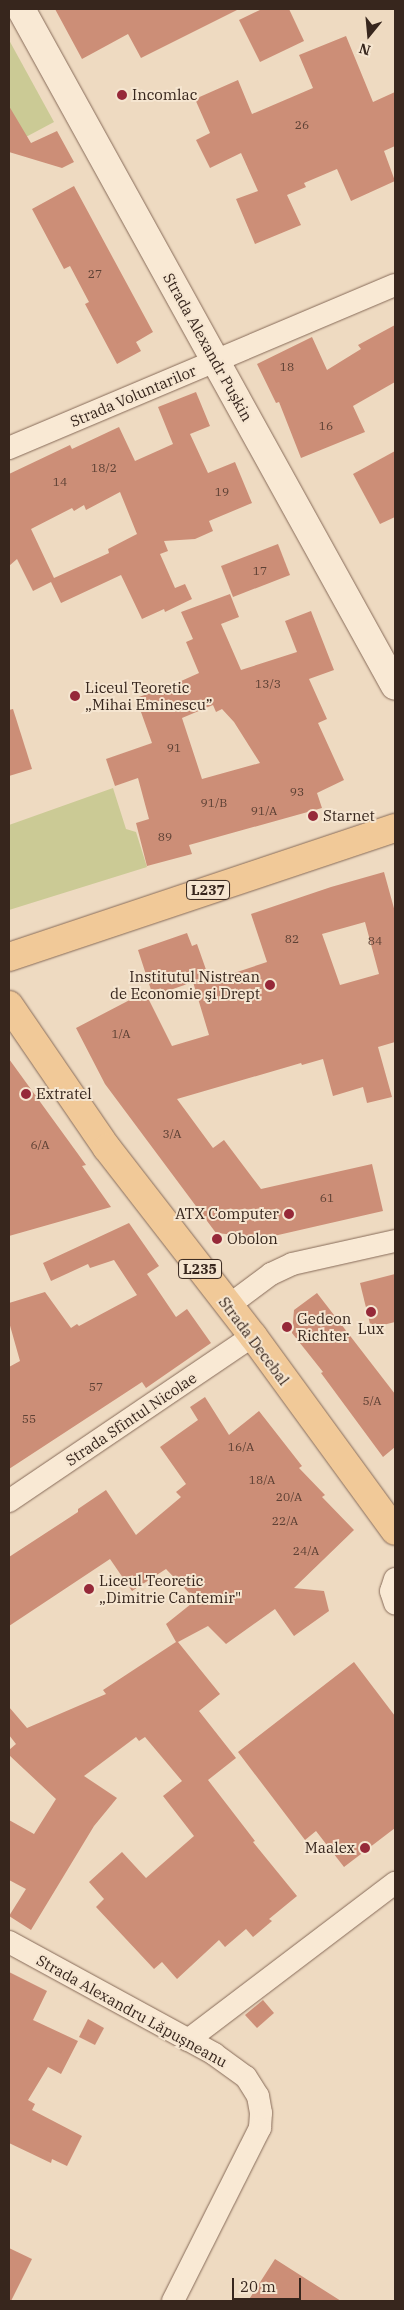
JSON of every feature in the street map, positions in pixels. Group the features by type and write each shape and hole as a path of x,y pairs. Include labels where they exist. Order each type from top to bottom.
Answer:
{"main road":[{"name":"L237","path":"9,957 395,828"},
{"name":"Strada Decebal","path":"9,1005 107,1148 253,1336 395,1531"}],"street":[{"name":"Strada Alexandr Pușkin","path":"21,9 395,686"},
{"name":"Strada Voluntarilor","path":"9,448 395,285"},
{"path":"228,1306 270,1274 292,1264 395,1241"},
{"name":"Strada Sfîntul Nicolae","path":"9,1501 253,1336"},
{"path":"395,1579 391,1591 395,1603"},
{"path":"188,2040 395,1883"},
{"name":"Strada Alexandru Lăpușneanu","path":"9,1942 214,2054 246,2076 258,2096 261,2113 260,2128 173,2301"}],"shaded area":[{"path":"9,40 54,122 9,146"},
{"path":"113,788 126,829 136,832 147,867 9,910 9,825"}],"building":[{"path":"55,9 239,9 141,58 128,34 82,59"},
{"path":"262,9 289,9 304,41 260,62 239,20"},
{"path":"346,36 373,102 395,92 395,146 384,151 395,181 351,201 337,169 304,183 306,187 287,195 301,225 255,244 236,199 258,191 241,153 210,168 196,140 210,133 195,99 238,80 252,114 313,88 299,55"},
{"path":"9,106 31,143 57,131 74,162 62,168 9,152"},
{"path":"74,186 153,332 136,342 141,351 117,364 85,304 89,302 70,266 64,269 32,209"},
{"path":"395,325 395,382 353,406 365,432 301,458 279,402 276,403 257,364 312,337 327,370 361,349 358,345"},
{"path":"196,392 210,426 190,434 208,473 235,462 252,503 209,521 213,531 195,539 164,541 168,551 160,554 175,588 185,584 192,599 165,612 164,609 142,619 121,575 61,603 51,582 33,591 17,559 9,566 9,474 70,445 72,449 119,427 135,461 173,444 158,407","holes":["120,492 137,534 108,549 109,553 54,578 31,529 72,508 74,511 84,505 86,510"]},
{"path":"395,451 395,517 380,524 353,474"},
{"path":"278,544 290,575 233,597 221,566"},
{"path":"230,594 239,617 221,624 241,670 297,652 285,621 311,611 334,670 309,679 327,719 318,723 344,780 317,793 322,808 189,845 192,854 147,866 136,823 149,819 138,778 115,786 106,759 152,743 136,698 199,673 186,642 193,639 181,612","holes":["213,705 216,712 222,709 234,722 260,763 202,779 182,718"]},
{"path":"13,709 32,769 9,776 9,710"},
{"path":"384,872 395,912 395,1042 378,1047 392,1097 367,1103 363,1087 333,1096 323,1059 302,1065 301,1063 177,1099 213,1148 224,1140 261,1189 372,1164 383,1211 265,1238 216,1233 105,1084 76,1028 145,992 172,1046 209,1035 193,982 153,996 138,950 187,933 192,946 197,944 210,981 267,962 251,914 331,887","holes":["365,922 379,974 340,985 322,934"]},
{"path":"9,1059 86,1165 82,1166 111,1207 9,1236"},
{"path":"129,1223 159,1266 147,1274 176,1317 187,1309 211,1343 146,1388 142,1382 9,1469 9,1367 20,1361 9,1322 9,1303 45,1292 71,1328 77,1324 79,1326 137,1295 114,1260 90,1268 88,1264 51,1281 43,1263"},
{"path":"395,1274 395,1322 371,1328 360,1283"},
{"path":"317,1293 395,1394 395,1447 383,1457 321,1373 323,1372 292,1333 294,1310"},
{"path":"205,1397 229,1435 259,1411 302,1466 299,1468 325,1495 322,1497 354,1530 294,1588 324,1591 329,1611 294,1636 275,1609 226,1644 208,1626 178,1642 220,1694 199,1711 236,1758 208,1780 255,1841 253,1842 297,1896 269,1919 272,1921 253,1937 246,1929 225,1947 219,1940 177,1979 162,1962 154,1969 96,1907 104,1899 89,1882 122,1852 146,1878 194,1836 163,1796 182,1781 145,1737 139,1741 136,1737 84,1776 117,1798 94,1826 31,1930 9,1916 26,1889 9,1880 9,1820 34,1834 56,1799 9,1755 9,1750 16,1744 9,1735 9,1707 27,1728 106,1694 103,1690 176,1642 166,1624 196,1600 166,1569 132,1591 110,1559 9,1626 9,1557 78,1512 78,1509 106,1490 136,1535 181,1497 176,1492 186,1484 160,1447 198,1420 190,1407"},
{"path":"354,1662 395,1716 395,1828 344,1867 316,1831 305,1840 238,1752"},
{"path":"9,1972 47,1991 33,2020 78,2041 61,2074 48,2067 28,2100 35,2104 32,2110 82,2136 67,2166 52,2159 51,2163 9,2143"},
{"path":"263,2000 274,2013 257,2028 245,2015"},
{"path":"88,2019 104,2028 95,2045 79,2037"},
{"path":"9,2248 32,2259 11,2301 9,2301"},
{"path":"275,2259 311,2282 341,2301 248,2301"}],"place":[{"name":"Incomlac","path":"122,95"},
{"name":"Liceul Teoretic „Mihai Eminescu”","path":"75,696"},
{"name":"Starnet","path":"313,816"},
{"name":"Institutul Nistrean de Economie şi Drept","path":"270,985"},
{"name":"Extratel","path":"26,1094"},
{"name":"ATX Computer","path":"289,1214"},
{"name":"Obolon","path":"217,1239"},
{"name":"Lux","path":"371,1312"},
{"name":"Gedeon Richter","path":"287,1327"},
{"name":"Liceul Teoretic „Dimitrie Cantemir\"","path":"89,1589"},
{"name":"Maalex","path":"365,1848"}]}
